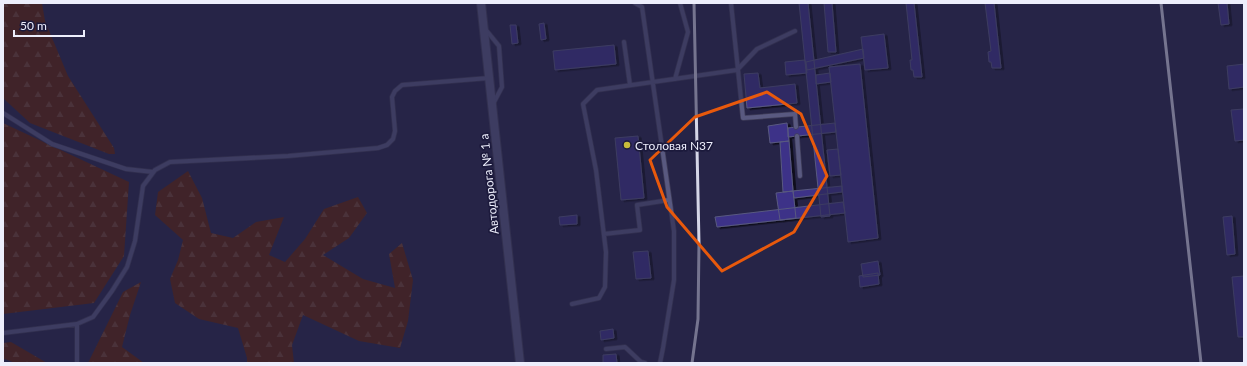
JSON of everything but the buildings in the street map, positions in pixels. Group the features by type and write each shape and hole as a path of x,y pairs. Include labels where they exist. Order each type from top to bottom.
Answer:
{"street":[{"name":"Автодорога № 1 а","path":"481,3 520,363"}],"lane":[{"path":"635,3 642,7 654,82 674,231 674,280 660,363"},
{"path":"675,79 688,32 680,3"},
{"path":"731,3 743,118 795,114 796,127"},
{"path":"484,28 499,46 502,87 492,106"},
{"path":"572,304 599,298 605,287 606,252 604,234 596,170 583,104 596,90 737,70 757,49 795,31"},
{"path":"624,42 630,85"},
{"path":"3,334 76,324 94,317 128,267 135,241 143,186 154,172 170,162 288,156 378,148 387,145 393,139 395,131 392,97 395,90 402,85 489,78"},
{"path":"3,113 52,144 126,169 154,172"},
{"path":"797,136 800,176"},
{"path":"604,234 640,230 638,206 669,200"},
{"path":"76,324 77,363"},
{"path":"606,349 626,347 643,363"}],"highlighted area":[{"path":"767,92 801,114 827,176 794,232 722,271 667,207 650,160 695,117"}],"green space":[{"path":"3,3 42,3 45,21 68,76 114,148 115,154 109,154 30,123 3,98"},
{"path":"3,123 129,182 124,256 94,303 3,314"},
{"path":"188,171 202,198 211,233 233,238 256,222 284,217 269,255 285,262 305,239 324,209 358,197 367,213 349,238 323,255 363,279 395,288 389,254 402,243 413,280 408,321 400,348 359,341 303,315 292,345 294,363 247,363 247,358 238,328 199,319 175,303 170,279 178,260 183,240 155,215 158,192"},
{"path":"141,282 130,315 122,347 144,363 88,363 123,292"},
{"path":"11,342 47,363 15,363 5,359 3,361 3,343"}],"railway":[{"path":"692,363 698,319 699,244 694,3"},
{"path":"1161,3 1201,363"}],"place":[{"name":"Столовая N37","path":"627,145"}]}
